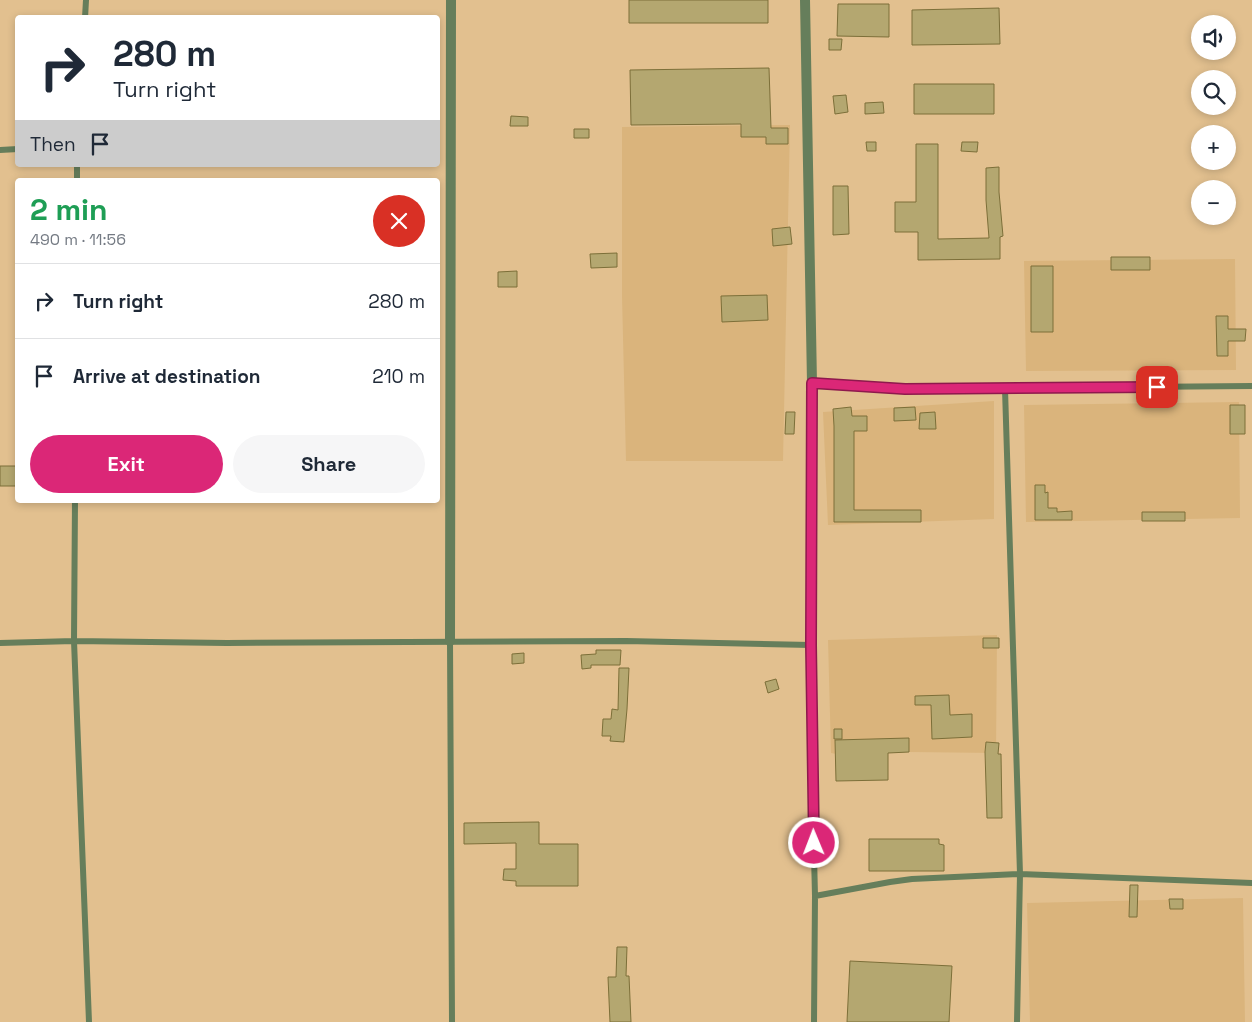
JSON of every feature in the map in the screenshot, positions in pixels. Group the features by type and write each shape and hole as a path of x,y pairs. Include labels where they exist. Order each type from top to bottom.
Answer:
{"street":[{"path":"450,641 451,0"},
{"path":"805,0 812,383 812,771"}],"lane":[{"path":"85,15 86,0"},
{"path":"0,150 15,149"},
{"path":"812,383 905,389 1252,386"},
{"path":"1005,389 1020,874 1017,1022"},
{"path":"75,503 74,641 89,1022"},
{"path":"0,643 74,641 227,644 626,640 811,645"},
{"path":"450,641 452,1022"},
{"path":"812,771 815,896 814,1022"},
{"path":"815,896 912,879 1020,874 1252,883"}],"shaded area":[{"path":"790,125 783,461 626,461 622,296 622,127"},
{"path":"1235,259 1236,370 1026,371 1024,261"},
{"path":"994,401 994,519 828,525 823,412"},
{"path":"1239,402 1240,518 1026,522 1024,405"},
{"path":"997,635 996,753 831,753 828,640"},
{"path":"1243,898 1245,1022 1030,1022 1027,903"}],"building":[{"path":"629,0 768,0 768,23 629,23"},
{"path":"838,4 889,4 889,37 837,36"},
{"path":"999,8 1000,44 912,45 912,10"},
{"path":"829,39 842,39 841,50 829,50"},
{"path":"769,68 771,128 788,128 788,144 766,144 766,137 741,137 741,124 631,125 630,70"},
{"path":"914,84 994,84 994,114 914,114"},
{"path":"846,95 848,112 835,114 833,96"},
{"path":"883,102 884,113 865,114 865,103"},
{"path":"511,116 528,117 528,126 510,126"},
{"path":"574,129 589,129 589,138 574,138"},
{"path":"866,142 876,142 876,151 867,151"},
{"path":"962,142 978,142 977,152 961,151"},
{"path":"916,144 938,144 938,239 989,238 986,168 999,167 1003,236 1000,237 1000,259 918,260 918,232 895,232 895,202 916,202"},
{"path":"833,186 848,186 849,234 833,235"},
{"path":"790,227 792,244 773,246 772,229"},
{"path":"617,253 617,267 591,268 590,254"},
{"path":"1111,257 1150,257 1150,270 1111,270"},
{"path":"1031,266 1053,266 1053,332 1031,332"},
{"path":"517,271 517,287 498,287 498,272"},
{"path":"767,295 768,320 722,322 721,296"},
{"path":"1216,316 1228,316 1228,329 1246,329 1245,341 1228,341 1228,356 1217,356"},
{"path":"1230,405 1245,405 1245,434 1230,434"},
{"path":"851,407 852,416 867,416 867,431 854,431 854,510 921,510 921,522 834,522 833,409"},
{"path":"915,407 916,420 894,421 894,408"},
{"path":"786,412 795,412 794,434 785,434"},
{"path":"935,412 936,429 919,429 920,413"},
{"path":"0,466 15,466 15,486 0,486"},
{"path":"1035,485 1045,485 1045,493 1048,492 1048,508 1057,508 1057,512 1072,511 1072,520 1035,520"},
{"path":"1142,512 1185,512 1185,521 1142,521"},
{"path":"983,638 999,638 999,648 983,648"},
{"path":"596,650 621,650 620,665 591,665 591,668 582,669 581,655 596,654"},
{"path":"524,653 524,663 512,664 512,654"},
{"path":"619,668 629,668 624,742 610,741 611,736 602,736 603,719 611,719 612,709 618,710"},
{"path":"776,679 779,689 768,693 765,682"},
{"path":"949,695 950,715 972,714 972,737 932,739 931,705 915,705 915,696"},
{"path":"834,729 842,729 842,739 834,739"},
{"path":"909,738 909,752 888,753 888,780 836,781 835,740"},
{"path":"986,742 999,743 998,754 1001,754 1002,818 987,818"},
{"path":"539,822 539,844 578,844 578,886 516,886 516,881 503,880 504,869 516,869 516,843 464,844 464,823"},
{"path":"869,839 939,839 939,844 944,845 944,871 869,871"},
{"path":"1130,885 1138,885 1137,917 1129,917"},
{"path":"1169,899 1183,899 1183,909 1170,909"},
{"path":"617,947 627,947 626,976 629,976 631,1022 610,1022 608,977 616,977"},
{"path":"850,961 952,966 949,1022 847,1022"}],"route":[{"path":"814,843 811,645 812,383 905,389 1157,387"}]}
